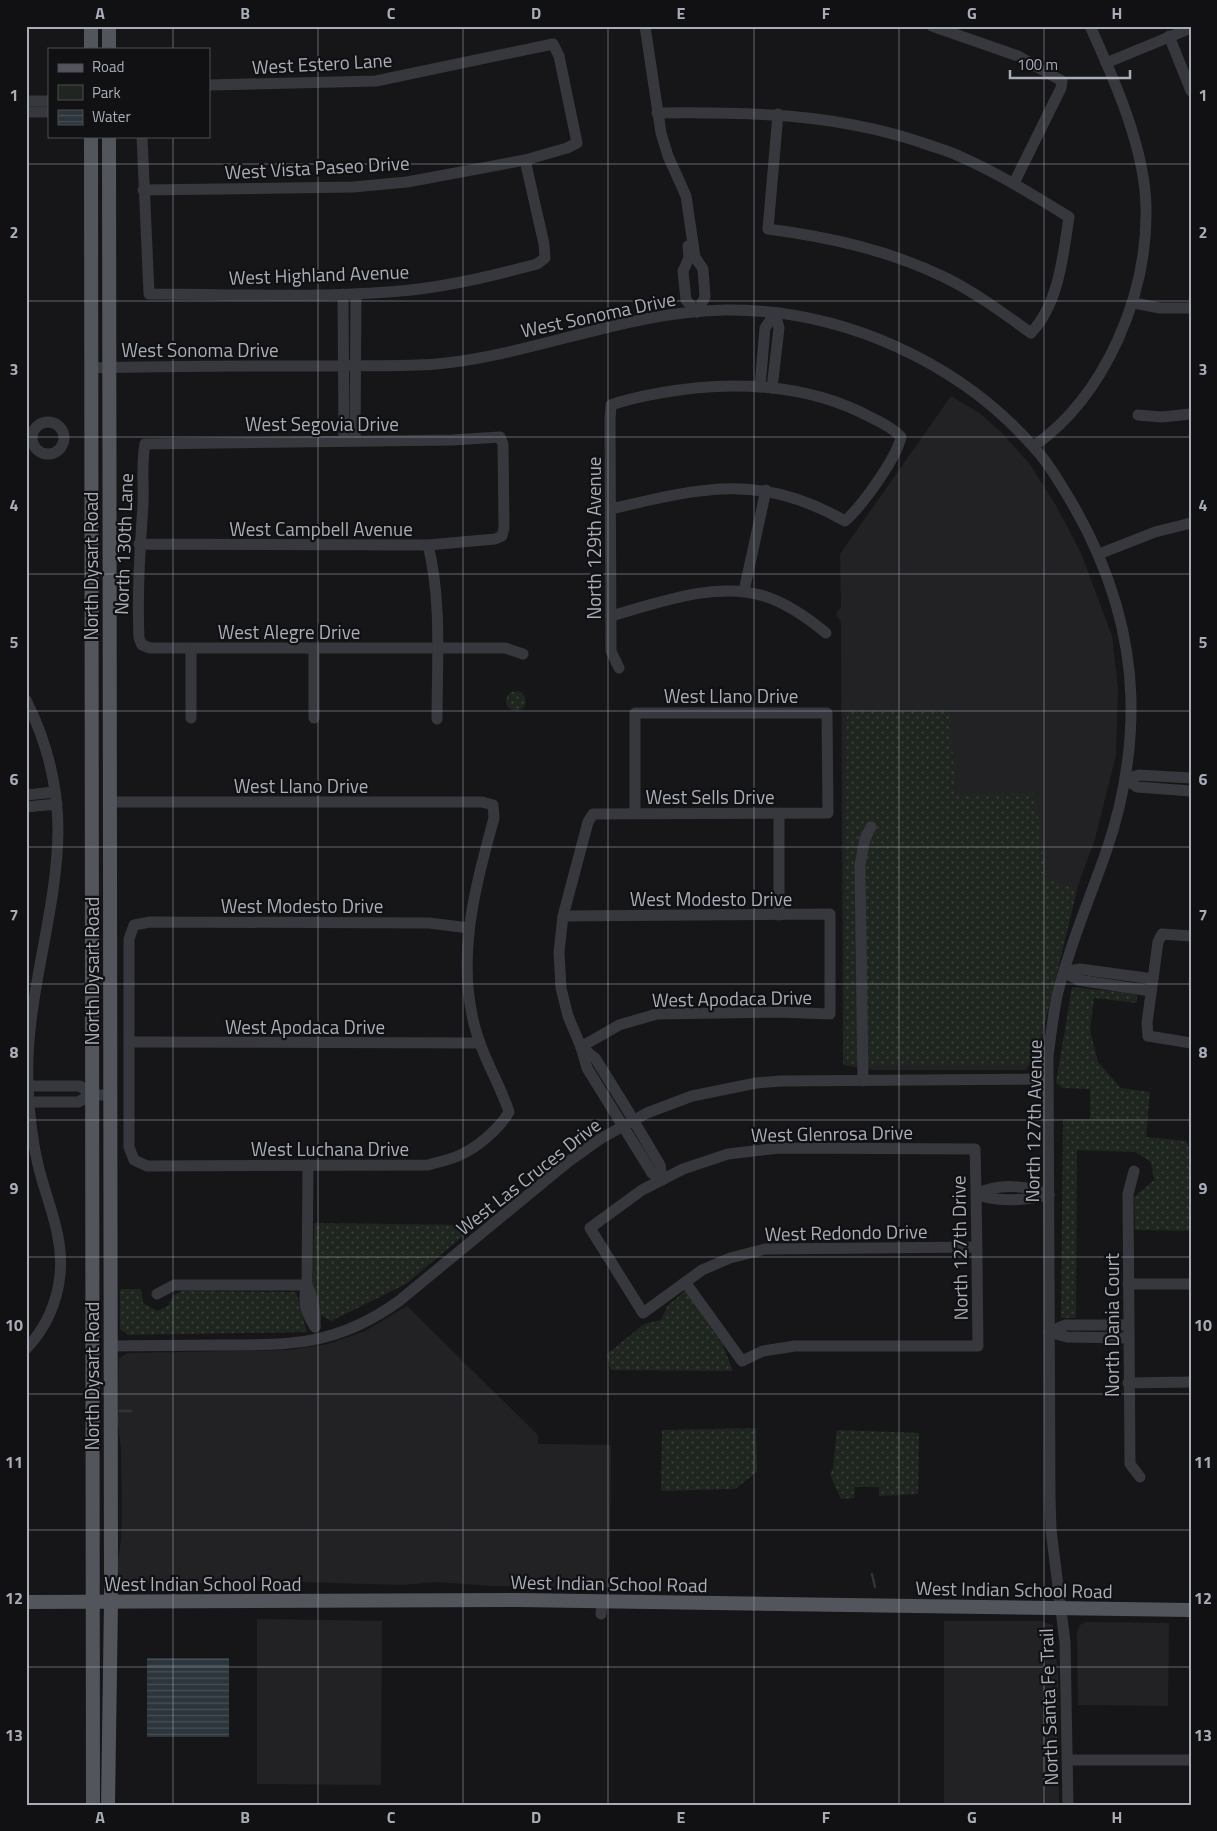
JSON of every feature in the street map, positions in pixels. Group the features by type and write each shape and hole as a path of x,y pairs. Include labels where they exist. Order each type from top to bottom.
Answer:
{"main road":[{"path":"91,26 91,48"},
{"path":"109,26 109,48"},
{"name":"North Dysart Road","path":"91,138 93,1805"},
{"name":"North Dysart Road","path":"108,1805 110,1602 109,138"},
{"path":"92,1346 110,1346"},
{"name":"West Indian School Road","path":"26,1602 518,1600 602,1608 1191,1610"}],"street":[{"path":"645,26 657,114 668,156 686,196 690,232 694,242 697,262 703,269 705,296 697,312 686,300 683,271 689,258 688,242 690,232"},
{"path":"932,26 952,29 1018,56 1062,81 1061,88 1014,183"},
{"path":"1034,446 1066,416 1091,387 1110,356 1134,303 1142,257 1146,206 1140,163 1106,63 1090,26"},
{"path":"1106,63 1191,28"},
{"path":"1169,36 1191,91"},
{"name":"West Estero Lane","path":"210,85 376,81 553,44 559,56 577,143"},
{"path":"26,101 48,101"},
{"path":"26,112 48,112"},
{"path":"657,114 778,114 828,119 880,129 958,155 1014,183 1068,217 1057,283 1040,322 1031,332 983,299 946,277 908,261 861,245 768,229 778,114"},
{"path":"142,138 143,190"},
{"name":"West Vista Paseo Drive","path":"143,190 353,187 407,182 524,160 567,148 577,143"},
{"name":"West Highland Avenue","path":"143,190 148,294 356,294 439,286 537,264 545,258 524,160"},
{"path":"343,294 343,365 350,441"},
{"path":"350,441 356,365 356,294"},
{"path":"1134,303 1160,308 1191,308"},
{"name":"West Sonoma Drive","path":"92,368 415,365 465,360 646,319 725,310 774,313 842,326 888,343 918,358 959,382 988,404 1034,446 1057,478"},
{"path":"611,509 699,490 741,487 766,490 806,502 845,521 855,512 898,450 901,437 895,430 858,410 800,392 766,387 779,328 774,313"},
{"name":"North 129th Avenue","path":"619,668 610,651 611,405 622,400 693,387 766,387"},
{"path":"1138,415 1161,418 1191,414"},
{"name":"West Segovia Drive","path":"145,444 452,440 500,437 503,444 502,536"},
{"name":"North 130th Lane","path":"142,645 139,638 137,586 145,444"},
{"name":"North 127th Avenue","path":"1057,478 1099,554 1121,624 1129,673 1131,722 1125,779 1108,849 1064,972 1053,1020 1047,1079 1051,1530 1061,1609"},
{"path":"744,591 766,490"},
{"path":"1099,554 1155,532 1191,522"},
{"name":"West Campbell Avenue","path":"139,544 428,546 495,540 502,536"},
{"path":"428,546 434,567 436,594 437,719"},
{"path":"611,616 700,594 744,591 765,596 781,603 826,633"},
{"name":"West Alegre Drive","path":"142,645 150,648 191,649 505,648 523,654"},
{"path":"191,649 191,718"},
{"path":"314,649 314,718"},
{"path":"26,700 47,755 56,804 57,852 30,1028 28,1086 38,1163 57,1229 61,1258 55,1301 40,1332 26,1349"},
{"name":"West Llano Drive","path":"635,814 635,713 827,713 828,813"},
{"path":"1125,779 1139,775 1191,778"},
{"path":"1125,779 1136,788 1191,791"},
{"path":"26,795 55,792"},
{"name":"West Llano Drive","path":"109,802 482,802 493,805 494,818 472,901 469,928"},
{"path":"26,808 56,804"},
{"path":"779,813 780,915"},
{"name":"West Sells Drive","path":"563,916 588,822 593,814 828,813"},
{"path":"863,1081 860,865 865,839 871,827"},
{"name":"West Modesto Drive","path":"563,916 830,914 830,1014"},
{"path":"563,916 559,952 561,988 568,1016 582,1046 587,1068 629,1123 652,1173 662,1180"},
{"name":"West Modesto Drive","path":"130,1042 130,939 134,925 150,922 429,923 469,928"},
{"path":"469,928 467,971 470,1003 480,1043"},
{"path":"1191,936 1162,934 1158,942 1147,1023 1148,1036 1191,1043"},
{"path":"1064,972 1078,980 1152,985"},
{"name":"West Apodaca Drive","path":"582,1046 619,1025 657,1014 776,1012 830,1014"},
{"name":"West Apodaca Drive","path":"130,1042 480,1043"},
{"name":"West Luchana Drive","path":"130,1042 129,1147 134,1160 147,1166 428,1165 460,1156 504,1121 508,1112 480,1043"},
{"name":"West Las Cruces Drive","path":"110,1346 282,1346 318,1340 354,1327 382,1314 568,1162 600,1139 629,1123 684,1099 721,1089 781,1081 1047,1079"},
{"path":"28,1086 80,1086 92,1095"},
{"path":"29,1102 78,1102 92,1095 110,1095"},
{"name":"West Glenrosa Drive","path":"643,1313 590,1228 642,1190 684,1169 728,1154 779,1148 975,1149"},
{"name":"North 127th Drive","path":"686,1282 742,1361 762,1351 795,1346 978,1346 975,1149"},
{"path":"308,1164 307,1286 303,1297 316,1313 315,1327 318,1340"},
{"name":"North Dania Court","path":"1134,1171 1128,1194 1128,1383 1130,1464 1140,1477"},
{"path":"977,1194 990,1187 1034,1188 1049,1195"},
{"name":"West Redondo Drive","path":"643,1313 702,1270 730,1258 764,1249 977,1247"},
{"path":"1128,1284 1191,1284"},
{"path":"156,1294 174,1285 307,1286"},
{"path":"1049,1332 1065,1325 1128,1325"},
{"path":"1049,1332 1067,1338 1128,1338"},
{"path":"1128,1383 1191,1382"},
{"name":"North Santa Fe Trail","path":"1061,1609 1066,1660 1068,1805"},
{"path":"1068,1760 1191,1760"}],"shaded area":[{"path":"951,396 978,412 1000,431 1029,463 1057,507 1081,553 1112,636 1118,688 1116,755 1095,839 1058,941 1036,1055 1026,1070 872,1070 843,1065 841,622 836,614 841,607 840,554"},
{"path":"407,1306 538,1435 538,1444 611,1445 610,1587 491,1586 437,1582 403,1585 231,1580 190,1584 128,1583 120,1578 117,1568 121,1540 122,1511 121,1447 117,1419 119,1358 128,1353 289,1350 328,1344 365,1331"},
{"path":"257,1619 382,1621 381,1785 257,1784"},
{"path":"944,1621 1041,1621 1053,1625 1058,1675 1059,1805 944,1805"},
{"path":"1086,1622 1169,1623 1168,1706 1078,1705 1077,1632 1080,1625"}],"green space":[{"path":"516,691 523,694 526,701 523,708 516,711 509,708 506,701 509,694"},
{"path":"847,711 949,711 956,794 1035,793 1046,878 1077,890 1035,1065 843,1065"},
{"path":"1072,987 1137,994 1137,1003 1094,998 1090,1030 1098,1062 1121,1088 1150,1092 1146,1137 1186,1141 1191,1152 1191,1231 1135,1230 1134,1197 1154,1180 1151,1162 1135,1152 1077,1150 1076,1318 1061,1318 1063,1119 1090,1119 1090,1089 1063,1088 1056,1083"},
{"path":"314,1223 476,1225 406,1284 331,1321 320,1314 313,1289"},
{"path":"120,1289 141,1289 143,1303 157,1311 168,1306 173,1296 182,1291 296,1292 307,1332 128,1335 120,1329"},
{"path":"685,1291 723,1345 733,1371 611,1370 607,1354 644,1324 661,1320 667,1306"},
{"path":"756,1428 757,1472 735,1489 661,1491 662,1430"},
{"path":"837,1430 919,1433 918,1494 879,1496 879,1487 855,1487 854,1498 841,1499 830,1475 833,1467"}],"water":[{"path":"147,1658 229,1658 229,1737 147,1737"}],"waterway":[{"path":"120,1411 131,1411"},
{"path":"872,1574 875,1587"}]}
